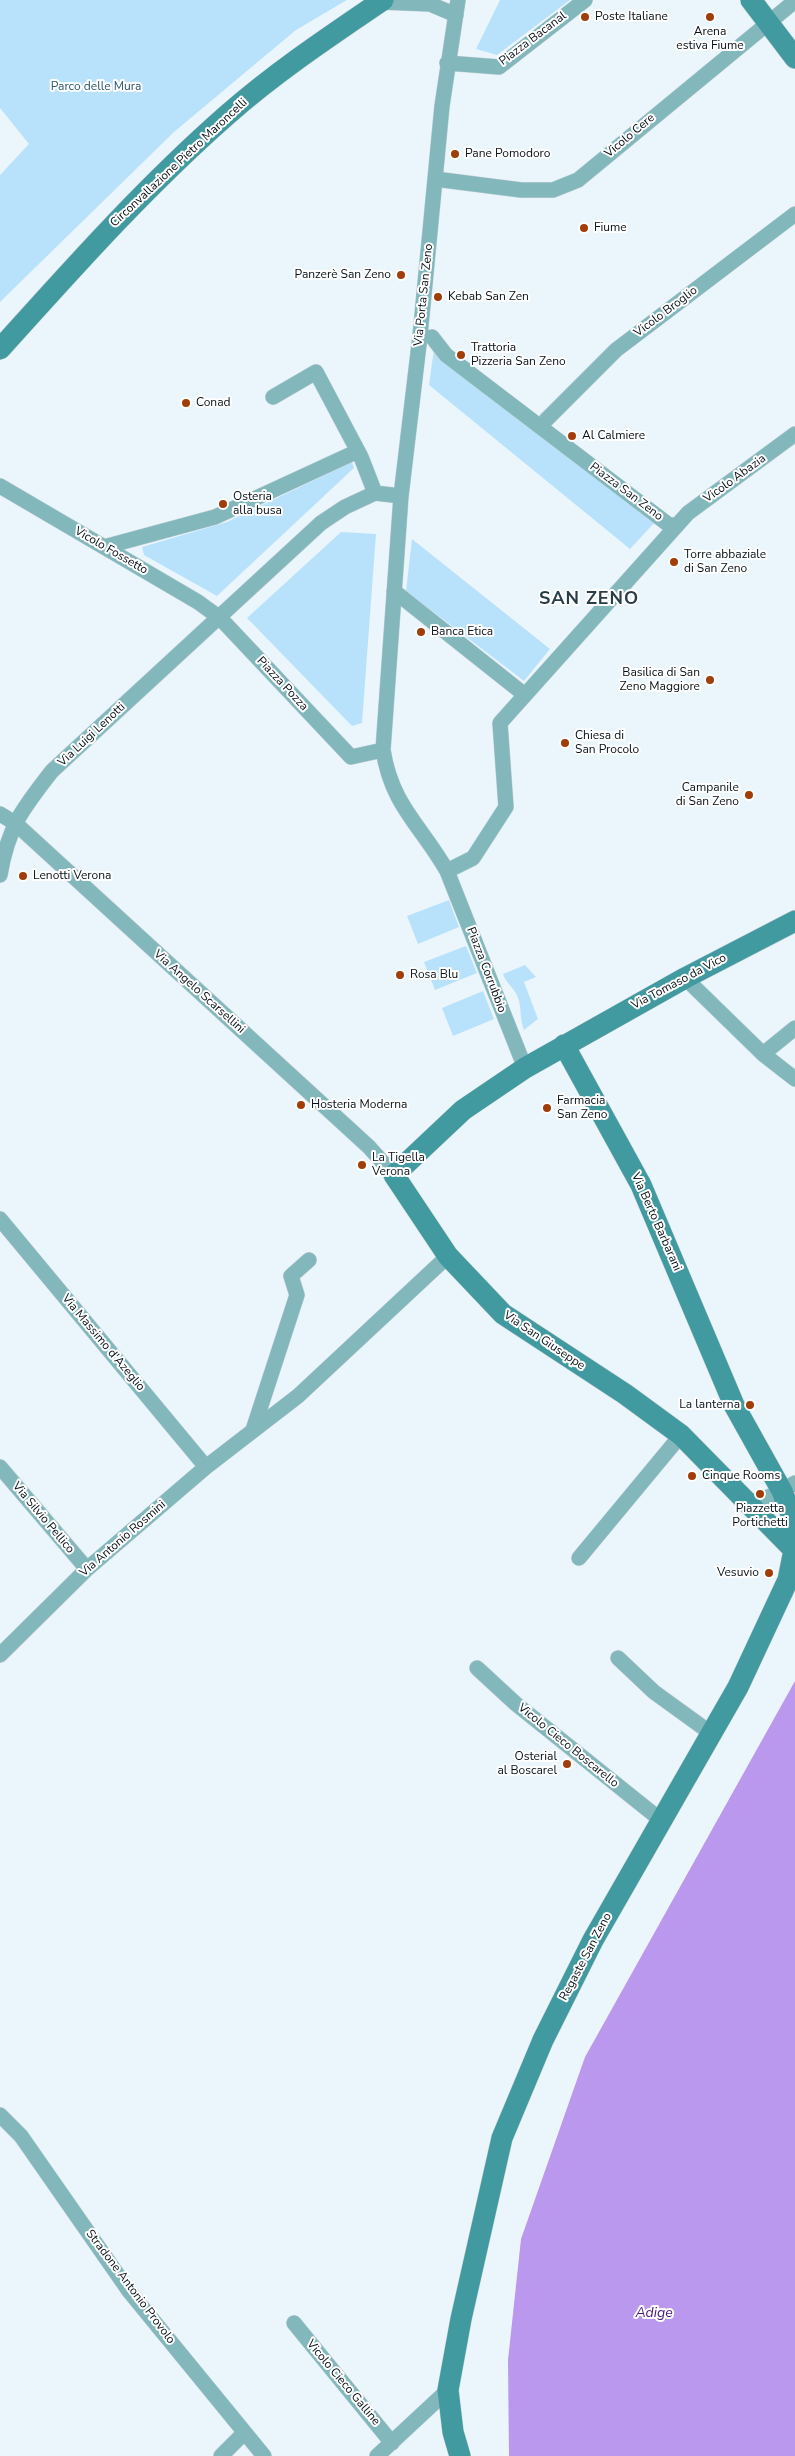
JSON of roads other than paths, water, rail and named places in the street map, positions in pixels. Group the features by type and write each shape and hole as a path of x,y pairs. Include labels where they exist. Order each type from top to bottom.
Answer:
{"street":[{"name":"Piazza Bacanal","path":"447,63 499,67 585,0"},
{"path":"751,0 795,58"},
{"name":"Circonvallazione Pietro Maroncelli","path":"0,349 115,221 227,114 286,68 382,1 457,8"},
{"name":"Vicolo Cere","path":"435,179 520,190 553,190 578,180 795,1"},
{"name":"Via Porta San Zeno","path":"394,591 401,496 447,63 457,8"},
{"name":"Vicolo Broglio","path":"546,420 616,350 795,214"},
{"name":"Piazza San Zeno","path":"432,337 446,355 669,525 676,526"},
{"path":"273,397 316,372 358,451 375,493"},
{"name":"Vicolo Abazia","path":"676,526 688,513 795,434"},
{"path":"104,547 215,517 358,451"},
{"name":"Vicolo Fossetto","path":"0,486 198,602 220,618"},
{"path":"220,618 321,523 345,507 375,493 401,496"},
{"name":"Piazza San Zeno","path":"447,871 473,858 506,807 500,723 676,526"},
{"path":"394,591 529,692"},
{"path":"382,750 394,591"},
{"name":"Piazza Pozza","path":"220,618 351,758 382,750"},
{"name":"Via Luigi Lenotti","path":"0,875 4,852 22,808 52,771 220,618"},
{"name":"Piazza Corrubbio","path":"382,750 386,771 395,794 408,817 432,846 447,871 525,1068"},
{"name":"Via Angelo Scarsellini","path":"0,814 15,823 369,1147 394,1175"},
{"name":"Via Tomaso da Vico","path":"564,1045 685,978 795,921"},
{"path":"685,978 763,1054 795,1079"},
{"path":"763,1054 795,1028"},
{"path":"394,1175 463,1110 525,1068 564,1045"},
{"name":"Via Berto Barbarani","path":"564,1045 641,1185 734,1406 788,1487"},
{"name":"Via San Giuseppe","path":"394,1175 448,1256 503,1314 625,1394 682,1435"},
{"name":"Via Massimo d'Azeglio","path":"0,1219 206,1466"},
{"name":"Via Antonio Rosmini","path":"0,1655 87,1569 206,1466 298,1396 448,1256"},
{"path":"253,1430 297,1295 291,1276 308,1260"},
{"path":"579,1558 682,1435 745,1502 794,1550"},
{"name":"Via Silvio Pellico","path":"0,1468 87,1569"},
{"path":"745,1502 754,1502 788,1487 794,1522 794,1550"},
{"name":"Regaste San Zeno","path":"460,2456 453,2432 448,2390 461,2319 502,2138 542,2040 589,1948 738,1686 788,1580 794,1550"},
{"path":"618,1658 654,1692 712,1734"},
{"name":"Vicolo Cieco Boscarello","path":"477,1668 516,1704 662,1821"},
{"name":"Stradone Antonio Provolo","path":"0,2115 21,2136 129,2291 264,2456"},
{"name":"Vicolo Cieco Galline","path":"294,2324 392,2443"},
{"path":"377,2456 448,2390"},
{"path":"221,2456 244,2433"}],"water":[{"name":"Adige","path":"795,1681 795,2456 509,2456 508,2360 521,2239 585,2057"}],"place":[{"name":"Poste Italiane","path":"585,17"},
{"name":"Arena estiva Fiume","path":"710,17"},
{"name":"Pane Pomodoro","path":"455,154"},
{"name":"Fiume","path":"584,228"},
{"name":"Panzerè San Zeno","path":"401,275"},
{"name":"Kebab San Zen","path":"438,297"},
{"name":"Trattoria Pizzeria San Zeno","path":"461,355"},
{"name":"Conad","path":"186,403"},
{"name":"Al Calmiere","path":"572,436"},
{"name":"Osteria alla busa","path":"223,504"},
{"name":"Torre abbaziale di San Zeno","path":"674,562"},
{"name":"Banca Etica","path":"421,632"},
{"name":"Basilica di San Zeno Maggiore","path":"710,680"},
{"name":"Chiesa di San Procolo","path":"565,743"},
{"name":"Campanile di San Zeno","path":"749,795"},
{"name":"Lenotti Verona","path":"23,876"},
{"name":"Rosa Blu","path":"400,975"},
{"name":"Hosteria Moderna","path":"301,1105"},
{"name":"Farmacia San Zeno","path":"547,1108"},
{"name":"La Tigella Verona","path":"362,1165"},
{"name":"La lanterna","path":"750,1405"},
{"name":"Cinque Rooms","path":"692,1476"},
{"name":"Piazzetta Portichetti","path":"760,1494"},
{"name":"Vesuvio","path":"769,1573"},
{"name":"Osterial al Boscarel","path":"567,1764"}],"district":[{"name":"SAN ZENO","path":"589,600"}],"park label":[{"name":"Parco delle Mura","path":"96,87"}]}
